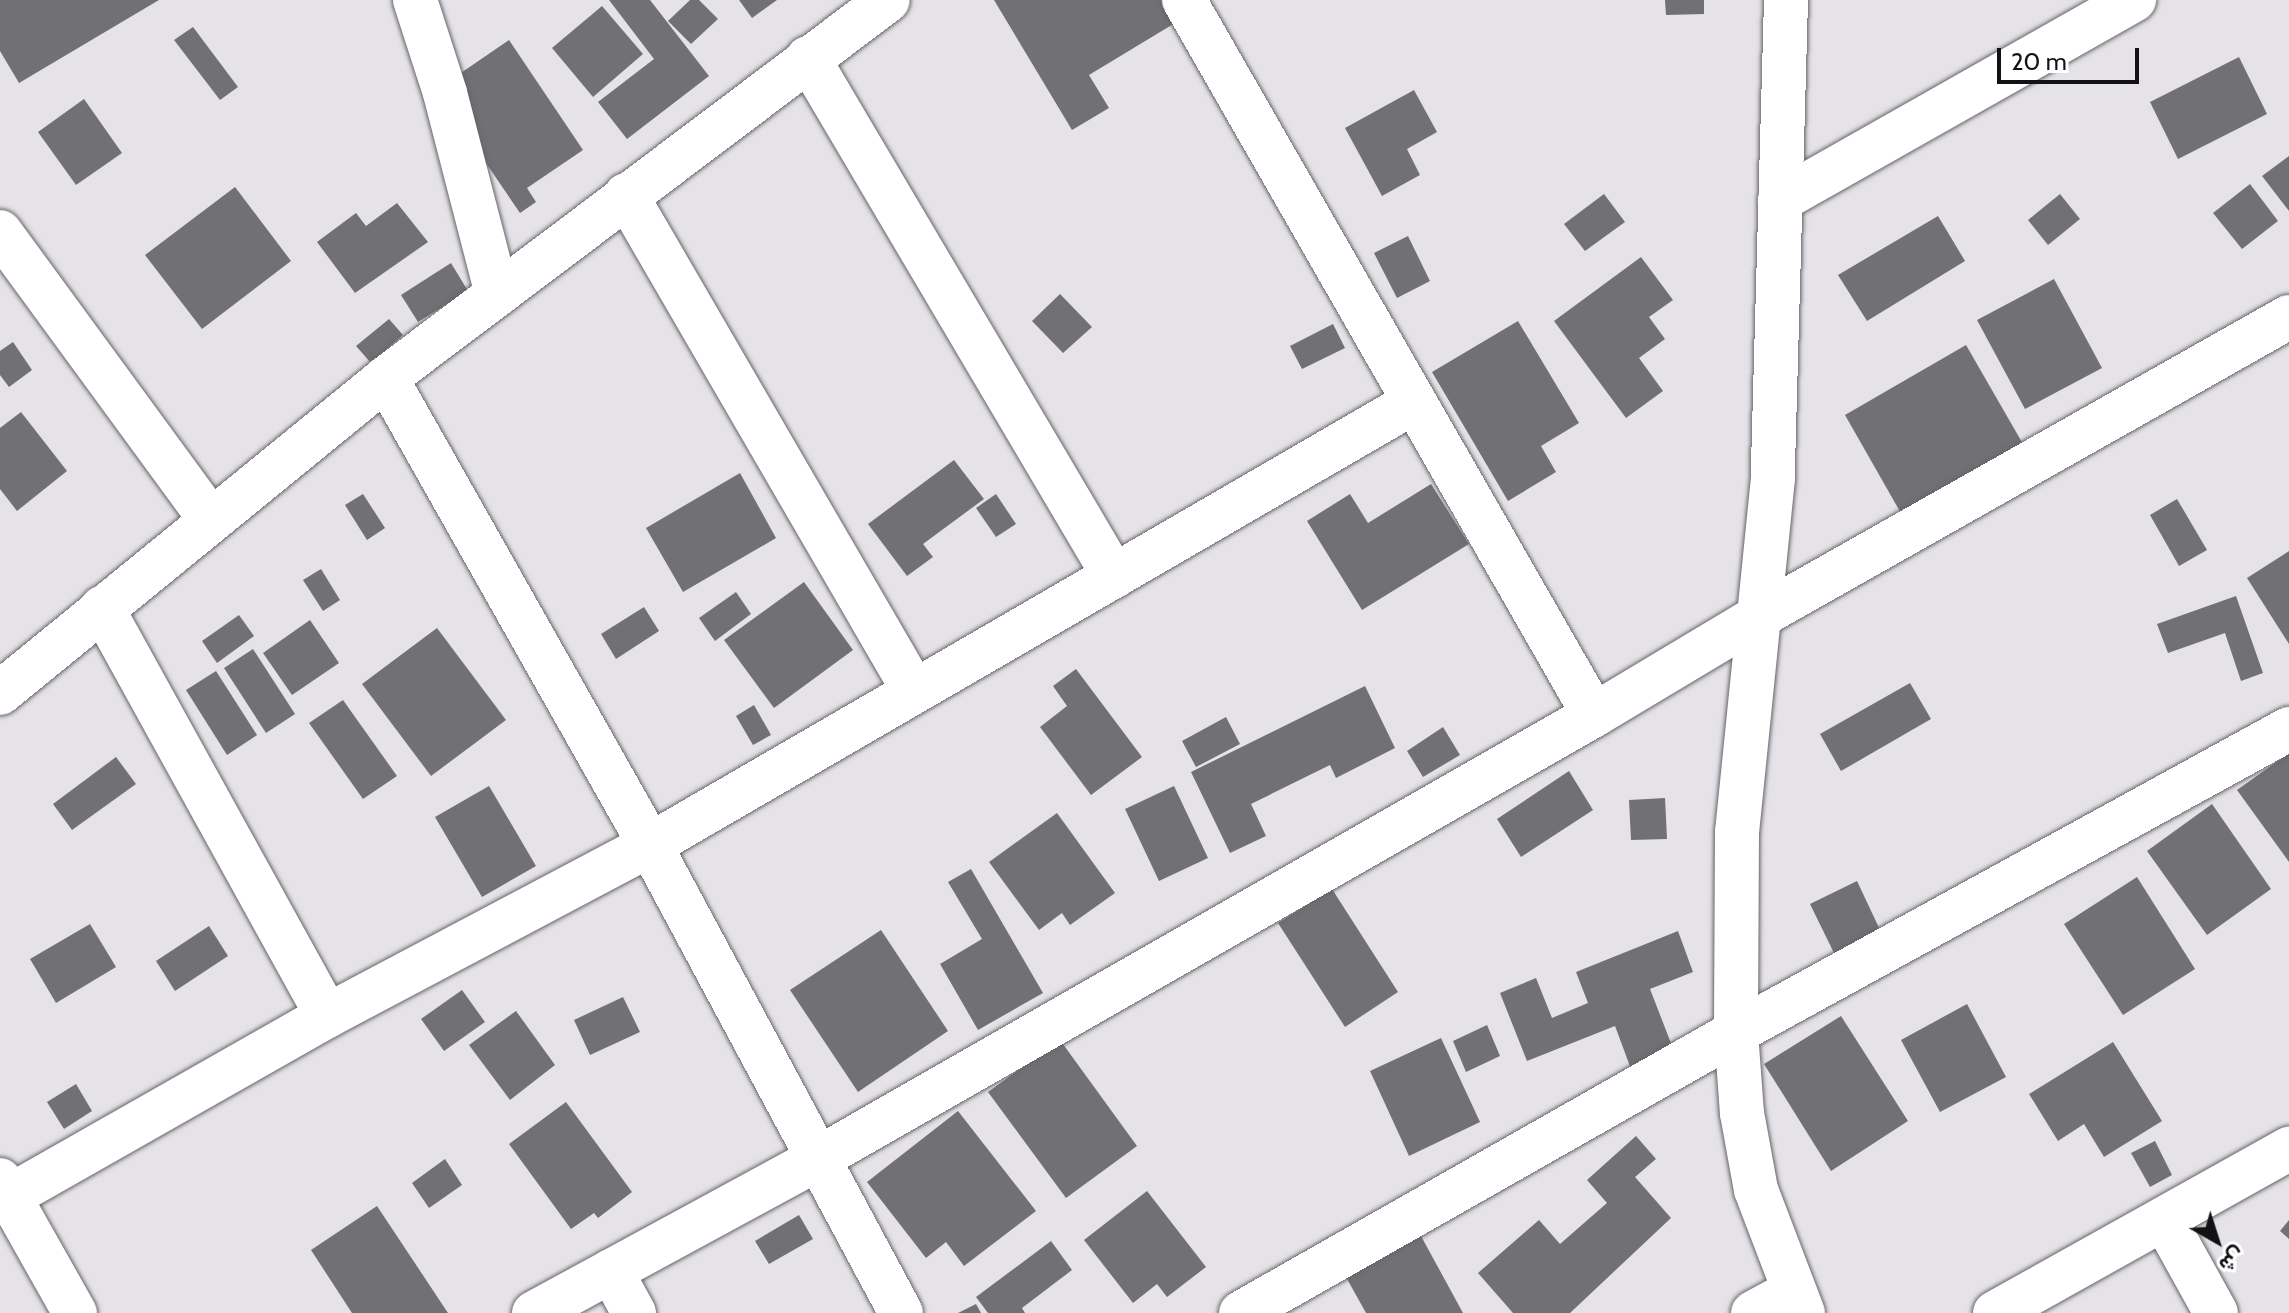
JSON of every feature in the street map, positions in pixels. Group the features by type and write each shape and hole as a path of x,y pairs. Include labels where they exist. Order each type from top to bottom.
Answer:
{"street":[{"path":"415,0 445,93 497,294"},
{"path":"0,693 386,378 888,0"},
{"path":"1184,0 1594,715"},
{"path":"1753,1313 1798,1303 1756,1190 1742,1113 1736,1032 1737,832 1773,478 1779,346 1786,0"},
{"path":"1780,200 2134,0"},
{"path":"808,58 1114,576"},
{"path":"626,195 914,691"},
{"path":"0,232 210,519"},
{"path":"534,1313 819,1158 1594,715 1758,617 2289,317"},
{"path":"386,378 650,845 901,1313"},
{"path":"75,1313 5,1188 650,845 1414,402"},
{"path":"102,608 327,1016"},
{"path":"1241,1313 1736,1032 2289,729"},
{"path":"1995,1313 2289,1149"},
{"path":"2164,1219 2216,1313"},
{"path":"611,1271 634,1313"}],"building":[{"path":"0,0 159,0 19,83 0,51"},
{"path":"609,0 650,0 709,76 627,139 598,102 654,59"},
{"path":"690,0 699,0 718,19 691,44 668,21"},
{"path":"739,0 777,0 752,18"},
{"path":"994,0 1161,0 1175,23 1089,75 1109,108 1072,130"},
{"path":"1665,0 1704,0 1704,14 1666,15"},
{"path":"602,6 643,54 593,97 552,48"},
{"path":"193,27 238,87 220,100 174,40"},
{"path":"509,40 583,150 527,188 536,202 520,213 436,90"},
{"path":"2239,57 2267,114 2178,159 2150,102"},
{"path":"1414,90 1437,132 1407,149 1420,175 1382,196 1345,128"},
{"path":"84,99 122,153 76,185 38,132"},
{"path":"2289,156 2289,211 2262,176"},
{"path":"2250,184 2278,221 2242,249 2213,213"},
{"path":"235,187 291,261 202,329 145,255"},
{"path":"1604,194 1625,222 1585,251 1564,224"},
{"path":"2060,194 2080,219 2048,245 2028,220"},
{"path":"397,203 428,242 355,293 317,242 356,213 366,226"},
{"path":"1938,216 1965,261 1867,321 1838,275"},
{"path":"1408,236 1430,281 1397,298 1374,253"},
{"path":"1641,257 1673,300 1649,317 1665,339 1639,358 1663,391 1626,418 1554,321"},
{"path":"451,263 468,291 418,322 401,295"},
{"path":"2054,279 2102,368 2025,409 1977,320"},
{"path":"1060,294 1092,327 1063,353 1032,321"},
{"path":"389,319 403,335 371,363 356,346"},
{"path":"1518,321 1579,423 1541,446 1556,472 1508,501 1432,372"},
{"path":"1333,324 1345,348 1302,369 1290,346"},
{"path":"13,342 32,370 9,387 0,375 0,351"},
{"path":"1966,345 2023,444 1902,515 1845,415"},
{"path":"21,412 67,471 17,511 0,489 0,428"},
{"path":"954,460 984,499 923,544 933,557 907,576 868,524"},
{"path":"740,473 776,538 683,592 646,528"},
{"path":"1431,484 1469,544 1362,610 1307,521 1350,494 1368,523"},
{"path":"363,494 385,528 367,540 345,505"},
{"path":"996,494 1016,524 996,537 976,508"},
{"path":"2177,499 2207,550 2179,566 2150,515"},
{"path":"2289,551 2289,644 2247,578"},
{"path":"321,569 340,600 323,611 303,580"},
{"path":"804,582 853,650 774,708 724,640"},
{"path":"736,592 751,614 715,641 699,618"},
{"path":"2236,596 2263,673 2241,681 2225,633 2168,653 2157,624"},
{"path":"644,607 659,631 616,659 601,634"},
{"path":"239,615 254,636 217,663 202,641"},
{"path":"310,620 339,663 292,695 263,653"},
{"path":"437,628 506,720 431,776 362,684"},
{"path":"253,649 295,714 266,733 224,668"},
{"path":"1076,669 1142,757 1091,795 1040,727 1067,706 1053,686"},
{"path":"216,671 257,735 227,755 186,690"},
{"path":"1910,683 1931,719 1841,771 1820,734"},
{"path":"1365,686 1395,748 1336,778 1330,765 1251,804 1266,836 1230,853 1191,772"},
{"path":"343,700 397,776 363,799 309,723"},
{"path":"754,705 771,735 753,745 736,716"},
{"path":"1226,717 1240,744 1196,767 1182,741"},
{"path":"1443,727 1460,755 1423,777 1407,751"},
{"path":"2289,753 2289,862 2237,790"},
{"path":"116,757 136,784 72,830 53,804"},
{"path":"1569,771 1593,810 1521,857 1497,819"},
{"path":"489,786 536,866 482,897 435,817"},
{"path":"1174,786 1208,858 1159,881 1125,809"},
{"path":"1665,798 1667,839 1631,840 1629,800"},
{"path":"2212,804 2271,889 2207,935 2147,851"},
{"path":"1057,813 1115,893 1070,925 1062,913 1039,930 989,862"},
{"path":"971,869 1043,993 978,1030 940,964 982,939 948,882"},
{"path":"2137,877 2195,969 2123,1015 2064,924"},
{"path":"1857,881 1881,932 1835,955 1810,904"},
{"path":"1332,889 1398,992 1345,1027 1278,923"},
{"path":"90,924 116,967 56,1003 30,959"},
{"path":"209,926 228,956 175,991 156,961"},
{"path":"881,930 948,1031 858,1092 790,990"},
{"path":"1678,931 1693,972 1650,989 1674,1051 1631,1069 1615,1026 1527,1061 1500,993 1536,978 1552,1018 1588,1003 1576,972"},
{"path":"462,990 485,1022 444,1051 421,1019"},
{"path":"623,997 640,1032 590,1055 574,1020"},
{"path":"1967,1004 2006,1077 1940,1112 1901,1040"},
{"path":"516,1011 555,1065 510,1100 469,1045"},
{"path":"1841,1016 1908,1121 1831,1171 1764,1064"},
{"path":"1487,1025 1500,1056 1466,1072 1453,1041"},
{"path":"1441,1038 1480,1122 1409,1156 1370,1071"},
{"path":"1060,1040 1137,1146 1066,1198 988,1092"},
{"path":"2113,1042 2162,1121 2104,1157 2084,1124 2058,1141 2029,1094"},
{"path":"76,1084 92,1111 64,1129 47,1102"},
{"path":"566,1102 632,1192 598,1218 594,1213 571,1229 509,1144"},
{"path":"958,1111 1036,1211 964,1266 946,1242 926,1258 867,1182"},
{"path":"1636,1136 1656,1159 1635,1177 1671,1218 1570,1313 1513,1313 1478,1273 1539,1220 1560,1244 1607,1203 1587,1180"},
{"path":"2155,1141 2172,1175 2150,1187 2131,1153"},
{"path":"445,1159 462,1185 429,1208 412,1183"},
{"path":"1147,1191 1206,1267 1167,1297 1157,1284 1133,1303 1084,1240"},
{"path":"377,1206 448,1313 352,1313 311,1250"},
{"path":"799,1215 813,1239 769,1264 755,1241"},
{"path":"2289,1220 2289,1239 2280,1231"},
{"path":"1421,1236 1463,1313 1366,1313 1346,1277"},
{"path":"1051,1241 1072,1270 1022,1308 1025,1313 988,1313 976,1297"},
{"path":"976,1304 981,1313 958,1313"}]}
